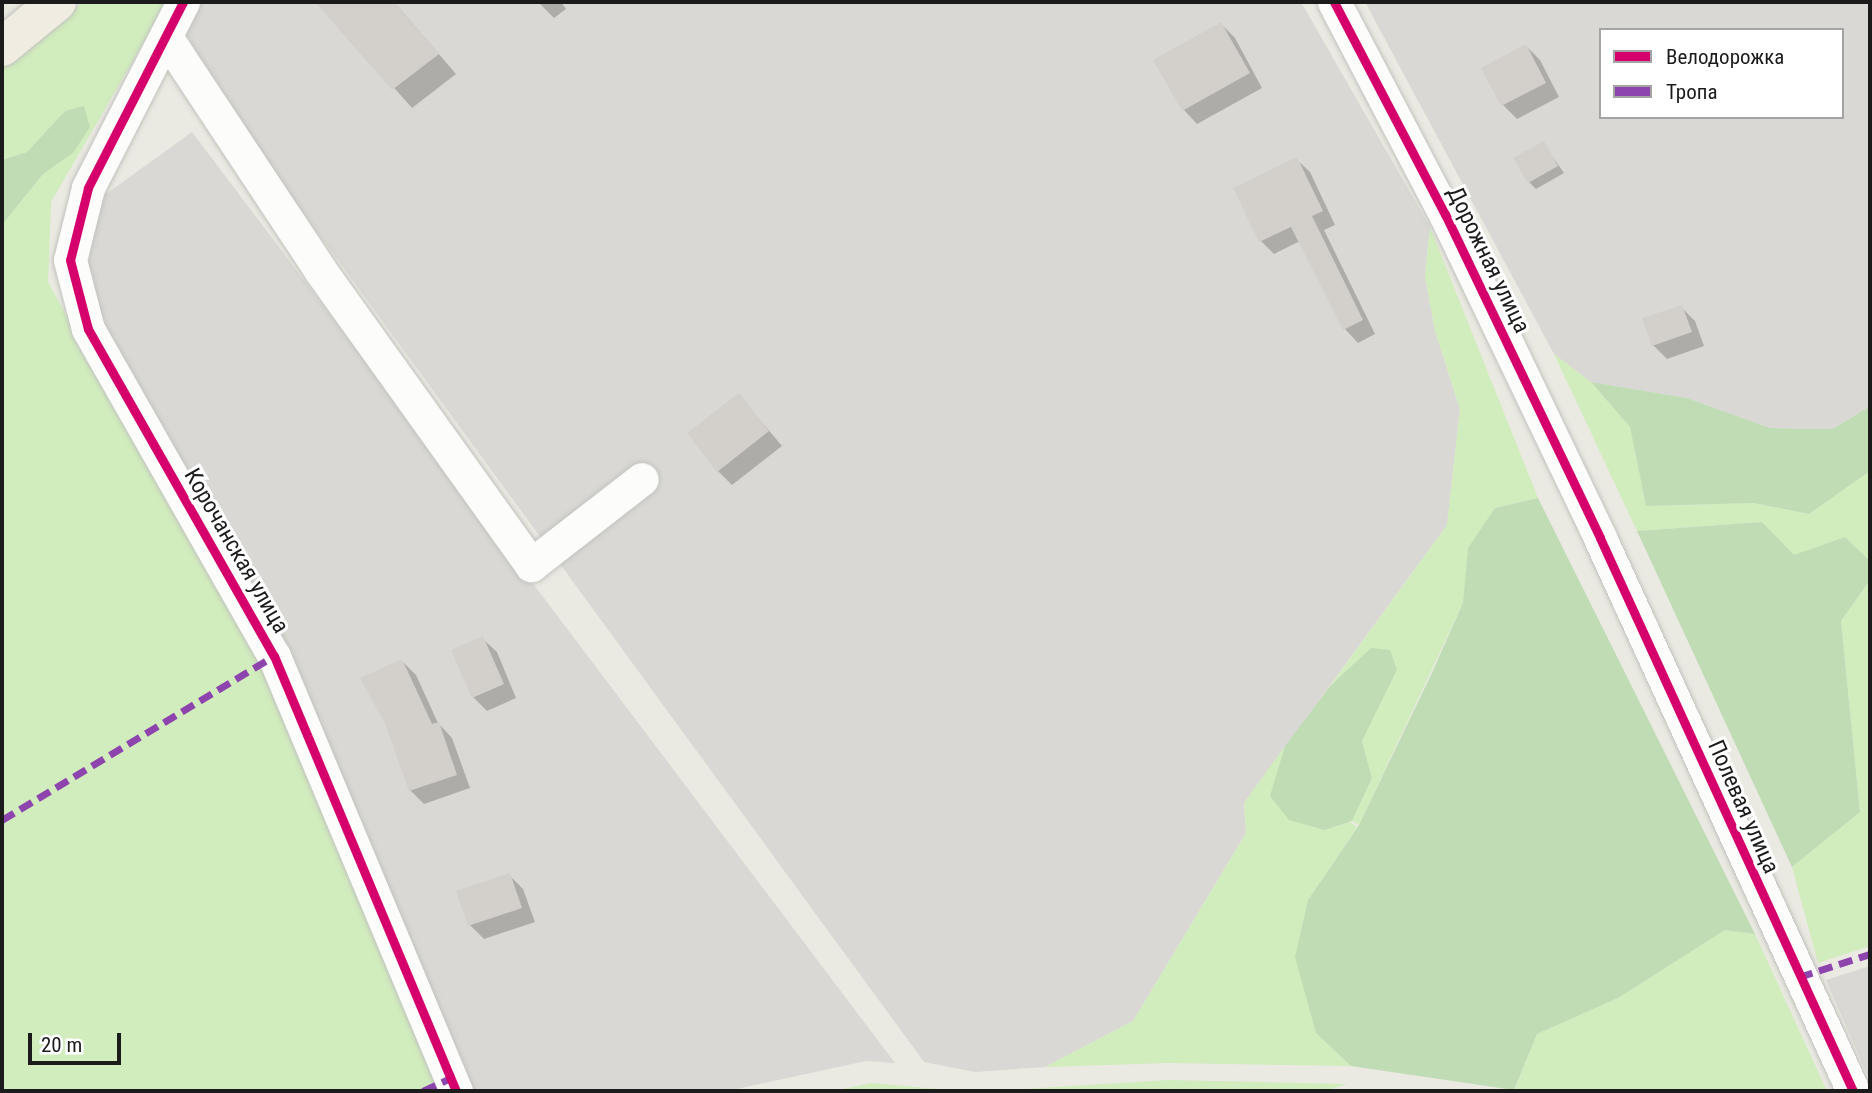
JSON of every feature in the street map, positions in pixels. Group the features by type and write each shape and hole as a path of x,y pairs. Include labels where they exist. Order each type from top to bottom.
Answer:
{"main road":[{"path":"2,47 57,2"}],"street":[{"path":"183,2 166,37 320,270 531,565 642,480"},
{"name":"Дорожная улица","path":"1334,2 1445,214 1600,538"},
{"name":"Корочанская улица","path":"166,37 88,188 70,260 88,329 274,656 456,1091"},
{"name":"Полевая улица","path":"1600,538 1853,1091"}],"shaded area":[{"path":"196,2 1301,2 1430,227 1425,276 1435,331 1460,409 1447,525 1244,803 1246,833 1133,1021 1045,1067 975,1072 924,1062 223,103 185,31"},
{"path":"1365,2 1870,2 1870,406 1833,429 1770,428 1687,398 1591,382 1554,354"},
{"path":"192,132 895,1063 866,1061 727,1091 465,1091 86,298 82,250 95,202"},
{"path":"1870,966 1870,1081 1826,980"}],"green space":[{"path":"83,2 167,2 51,202 48,282 259,661 439,1091 2,1091 2,225 43,174 73,153 65,111 27,152 2,160 2,63"},
{"path":"84,106 90,127 73,153 43,174 2,225 2,160 27,152 65,111"},
{"path":"1430,227 1538,498 1495,508 1469,548 1463,603 1359,825 1352,821 1372,778 1362,741 1397,670 1371,648 1330,686 1447,525 1460,409 1435,331 1425,276"},
{"path":"1554,354 1591,382 1630,427 1646,506 1754,503 1809,514 1870,471 1870,561 1845,537 1794,556 1762,522 1637,531"},
{"path":"1591,382 1687,398 1770,428 1833,429 1870,406 1870,471 1809,514 1754,503 1646,506 1630,427"},
{"path":"1538,498 1755,934 1725,930 1618,998 1537,1034 1514,1090 1351,1066 1316,1033 1295,957 1308,900 1359,825 1431,675 1463,603 1468,548 1495,508"},
{"path":"1762,522 1794,555 1845,537 1870,561 1870,580 1841,621 1860,812 1792,867 1637,531"},
{"path":"1870,580 1870,946 1818,963 1792,867 1860,812 1841,621"},
{"path":"1371,648 1390,650 1397,670 1362,741 1372,778 1352,821 1325,830 1289,820 1270,796 1285,746 1330,686"},
{"path":"1285,746 1271,796 1325,830 1350,822 1357,827 1308,900 1316,1033 1351,1066 1168,1063 1045,1067 1133,1021 1246,833 1244,803"},
{"path":"1725,930 1755,934 1827,1091 1514,1091 1537,1034 1618,998"},
{"path":"1168,1080 1347,1084 1325,1091 990,1091"},
{"path":"871,1083 959,1091 833,1091"}],"building":[{"path":"315,2 394,2 439,54 392,90"},
{"path":"1221,22 1250,73 1182,111 1153,60"},
{"path":"1526,44 1546,83 1501,106 1481,68"},
{"path":"1544,141 1558,166 1528,183 1513,158"},
{"path":"1297,157 1323,211 1312,216 1363,320 1343,330 1291,227 1259,242 1233,188"},
{"path":"1682,305 1692,332 1652,346 1642,318"},
{"path":"739,393 769,431 717,472 687,433"},
{"path":"483,636 504,684 472,698 451,650"},
{"path":"402,659 432,724 439,722 457,775 409,791 385,724 360,678"},
{"path":"510,873 522,908 468,926 456,891"}],"marked path":[{"path":"2,820 274,656"},
{"path":"1799,977 1870,954"},
{"path":"423,1091 451,1078"}],"cycle path":[{"path":"183,2 88,188 70,260 88,329 274,656 456,1091"},
{"path":"1334,2 1445,214 1600,538 1853,1091"}]}
